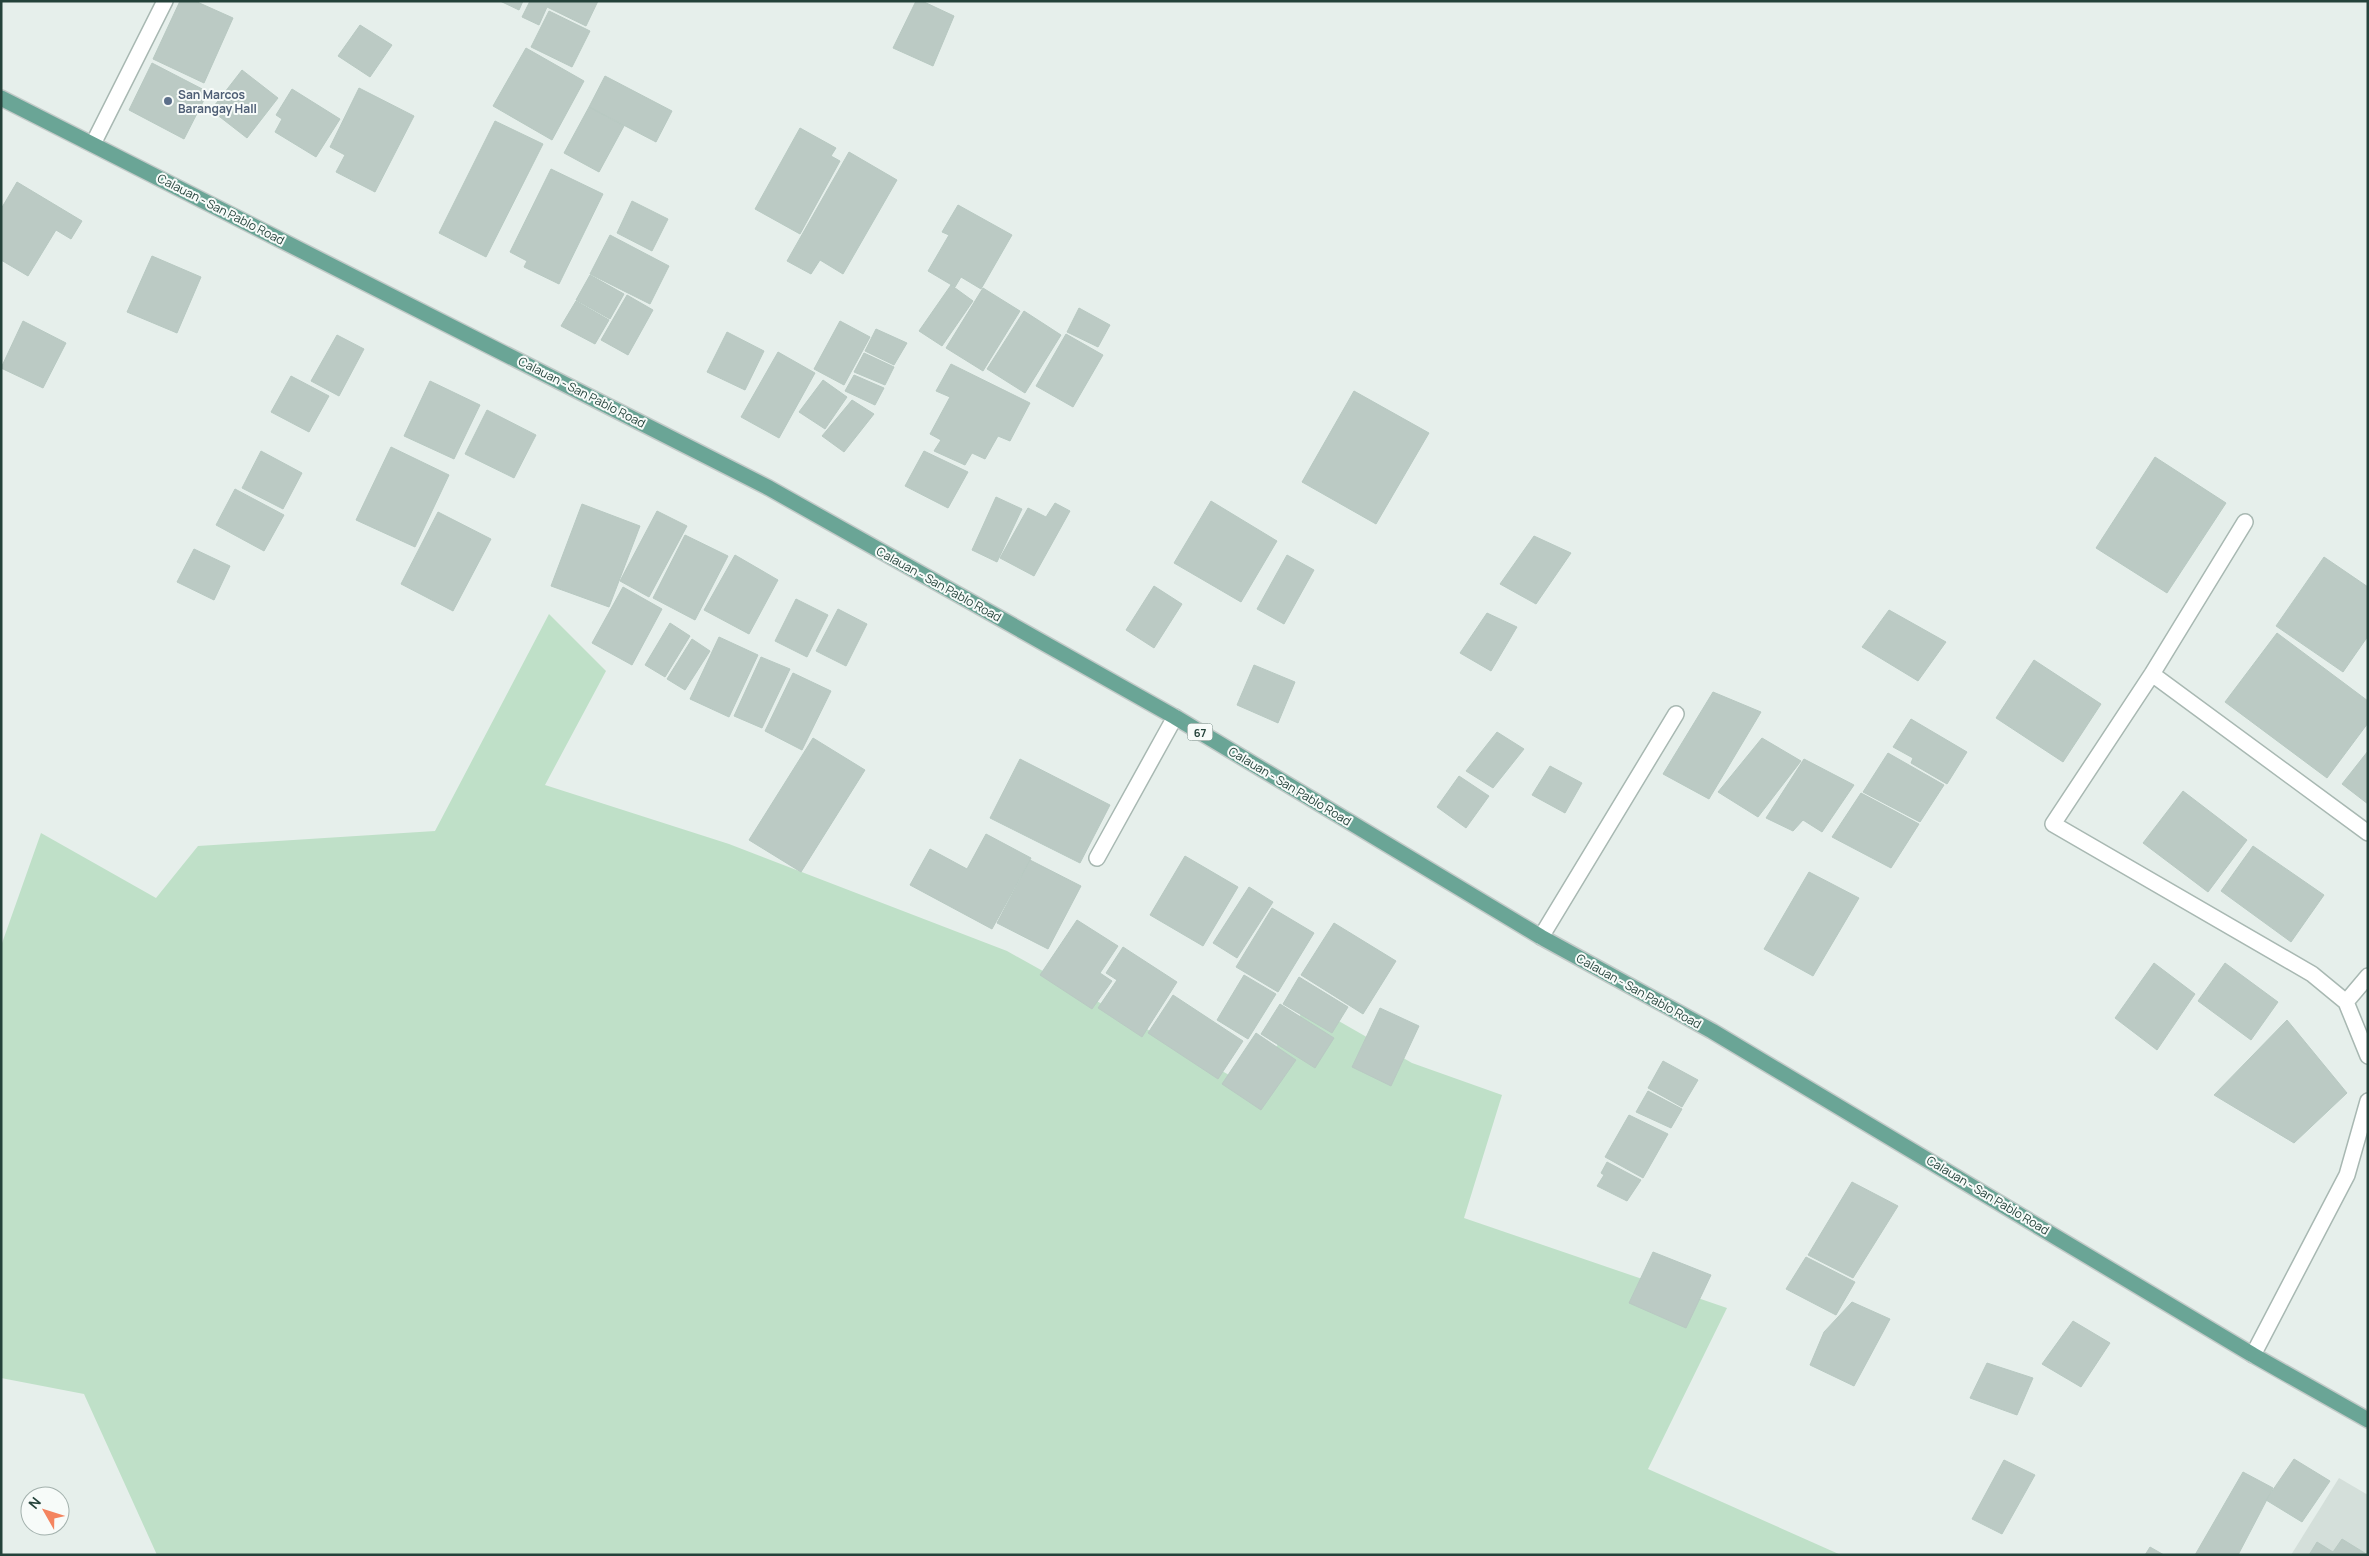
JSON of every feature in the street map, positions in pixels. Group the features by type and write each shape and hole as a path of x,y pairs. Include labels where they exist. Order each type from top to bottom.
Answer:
{"main road":[{"name":"Calauan - San Pablo Road","path":"1,98 769,488 1175,716 1541,937 1712,1031 2253,1355 2368,1420"}],"street":[{"path":"94,144 165,1"},
{"path":"2245,522 2152,674 2053,824 2312,974 2346,1002 2368,1056"},
{"path":"2152,674 2368,833"},
{"path":"1541,937 1676,714"},
{"path":"1097,858 1175,716"},
{"path":"2346,1002 2368,976"},
{"path":"2253,1355 2347,1175 2368,1101"}],"shaded area":[{"path":"2339,1478 2368,1495 2368,1555 2291,1555"}],"green space":[{"path":"549,614 606,671 545,785 729,844 1007,951 1247,1085 1309,1004 1412,1063 1502,1095 1464,1218 1727,1308 1648,1469 1841,1555 157,1555 84,1394 1,1378 1,946 41,833 156,898 198,846 435,831"}],"building":[{"path":"180,1 195,1 233,18 204,83 153,59"},
{"path":"500,1 523,1 519,10"},
{"path":"530,1 598,1 586,26 547,7 539,25 522,17"},
{"path":"916,1 922,1 954,16 933,66 893,48"},
{"path":"549,11 590,31 572,67 531,47"},
{"path":"360,25 392,45 370,77 338,56"},
{"path":"526,48 584,81 552,140 493,106"},
{"name":"San Marcos Barangay Hall","path":"152,63 208,92 184,139 129,110"},
{"path":"242,70 278,98 247,138 211,110"},
{"path":"605,76 672,111 656,142 589,107"},
{"path":"359,88 414,116 375,192 336,172 345,155 330,147"},
{"path":"292,89 340,119 316,157 275,132 282,119 276,115"},
{"path":"589,107 624,126 599,172 564,153"},
{"path":"495,121 543,144 486,257 439,233"},
{"path":"800,128 836,148 831,156 840,161 800,234 755,209"},
{"path":"849,152 897,180 843,274 820,260 811,274 787,261"},
{"path":"551,169 603,194 559,284 524,267 527,261 510,252"},
{"path":"17,182 82,221 71,239 56,230 28,276 1,260 1,209"},
{"path":"632,201 668,219 652,251 617,233"},
{"path":"958,205 1012,235 981,289 961,277 955,287 928,271 949,235 942,232"},
{"path":"610,235 669,266 650,304 590,274"},
{"path":"152,256 201,277 177,333 127,312"},
{"path":"590,275 624,294 610,319 576,300"},
{"path":"951,285 973,301 942,346 919,331"},
{"path":"983,288 1020,311 983,371 946,348"},
{"path":"627,295 653,310 628,355 601,340"},
{"path":"576,301 609,320 595,344 561,326"},
{"path":"1079,308 1110,325 1098,347 1067,332"},
{"path":"1024,311 1061,335 1025,393 987,369"},
{"path":"23,321 66,343 43,388 1,368"},
{"path":"840,321 870,337 844,385 814,369"},
{"path":"876,329 907,343 894,365 865,351"},
{"path":"727,332 764,351 745,390 707,372"},
{"path":"1066,334 1103,355 1073,407 1036,386"},
{"path":"337,335 364,349 339,396 311,381"},
{"path":"778,352 815,373 779,438 741,417"},
{"path":"864,353 894,367 885,385 854,372"},
{"path":"951,364 1030,403 1010,441 998,436 985,459 972,453 965,465 934,451 941,440 930,434 950,397 936,391"},
{"path":"854,375 884,388 875,405 845,391"},
{"path":"291,376 329,396 309,432 271,412"},
{"path":"823,380 847,397 825,429 799,412"},
{"path":"430,381 480,405 454,459 404,436"},
{"path":"1354,391 1429,433 1376,524 1302,482"},
{"path":"852,400 874,414 844,452 822,436"},
{"path":"487,410 536,435 514,478 465,454"},
{"path":"391,447 449,475 415,547 356,520"},
{"path":"261,451 302,473 283,509 242,488"},
{"path":"924,451 968,472 948,508 905,486"},
{"path":"2155,457 2226,503 2167,593 2096,548"},
{"path":"235,489 284,515 264,551 216,525"},
{"path":"996,497 1022,509 997,562 972,550"},
{"path":"1211,501 1277,541 1241,602 1174,563"},
{"path":"1055,503 1070,511 1034,576 1000,558 1028,508 1046,517"},
{"path":"582,504 640,526 609,607 551,586"},
{"path":"657,511 687,526 649,597 620,581"},
{"path":"438,512 491,539 453,611 401,584"},
{"path":"685,535 728,556 695,620 653,598"},
{"path":"1534,536 1571,553 1536,604 1500,584"},
{"path":"194,549 230,566 214,600 177,582"},
{"path":"735,555 778,580 749,634 704,610"},
{"path":"1287,555 1314,570 1284,624 1257,609"},
{"path":"2324,557 2368,587 2368,636 2343,672 2276,626"},
{"path":"1154,586 1182,604 1154,648 1126,630"},
{"path":"623,587 662,609 632,665 592,643"},
{"path":"796,599 828,615 807,657 775,641"},
{"path":"838,609 867,624 846,666 816,651"},
{"path":"1889,610 1946,642 1918,681 1862,647"},
{"path":"1487,613 1517,627 1491,671 1460,653"},
{"path":"670,623 690,636 665,677 645,665"},
{"path":"2277,633 2368,701 2368,723 2327,778 2225,702"},
{"path":"719,637 758,655 729,717 690,699"},
{"path":"692,639 710,651 685,690 667,679"},
{"path":"761,657 790,669 762,728 734,716"},
{"path":"2034,660 2101,704 2063,762 1996,718"},
{"path":"1254,665 1295,682 1278,723 1237,705"},
{"path":"793,673 831,691 802,750 765,731"},
{"path":"1713,692 1761,712 1709,799 1663,774"},
{"path":"1911,719 1967,752 1947,784 1911,763 1913,758 1893,747"},
{"path":"1497,732 1524,749 1493,788 1466,771"},
{"path":"813,738 865,770 801,872 749,840"},
{"path":"1762,738 1801,761 1758,817 1718,792"},
{"path":"2368,751 2368,804 2342,784"},
{"path":"1888,753 1944,785 1920,822 1863,792"},
{"path":"1020,759 1110,805 1080,863 990,818"},
{"path":"1804,759 1854,785 1822,832 1803,820 1793,831 1766,818"},
{"path":"1550,766 1582,783 1565,813 1532,795"},
{"path":"1459,776 1489,796 1466,828 1437,807"},
{"path":"2183,791 2247,840 2208,892 2143,843"},
{"path":"1861,793 1919,824 1891,868 1832,837"},
{"path":"986,834 1031,858 992,929 910,885 930,849 967,869"},
{"path":"2253,846 2324,895 2291,942 2221,891"},
{"path":"1185,856 1238,887 1203,946 1150,915"},
{"path":"1030,860 1081,886 1048,949 997,923"},
{"path":"1809,872 1859,898 1813,976 1764,949"},
{"path":"1249,887 1273,902 1237,958 1213,943"},
{"path":"1272,908 1314,933 1278,992 1236,967"},
{"path":"1077,920 1118,946 1100,973 1112,981 1092,1009 1040,975"},
{"path":"1334,923 1396,961 1363,1014 1301,975"},
{"path":"1123,947 1177,982 1142,1037 1098,1008 1117,980 1106,973"},
{"path":"2154,963 2195,994 2157,1050 2115,1018"},
{"path":"2225,963 2278,1002 2251,1040 2198,1001"},
{"path":"1244,975 1276,994 1248,1039 1217,1020"},
{"path":"1299,977 1348,1007 1332,1033 1283,1004"},
{"path":"1173,995 1243,1041 1218,1079 1148,1033"},
{"path":"1280,1004 1334,1038 1315,1068 1261,1034"},
{"path":"1380,1008 1419,1026 1391,1086 1352,1067"},
{"path":"2287,1020 2347,1093 2294,1143 2214,1095"},
{"path":"1256,1033 1296,1060 1261,1110 1222,1084"},
{"path":"1663,1061 1698,1080 1682,1107 1648,1088"},
{"path":"1648,1091 1682,1109 1671,1128 1636,1112"},
{"path":"1629,1115 1668,1134 1643,1178 1605,1157"},
{"path":"1607,1162 1641,1180 1627,1201 1597,1186 1604,1175 1601,1173"},
{"path":"1852,1182 1898,1206 1853,1278 1808,1255"},
{"path":"1653,1252 1711,1275 1686,1328 1629,1303"},
{"path":"1806,1257 1855,1282 1836,1315 1786,1289"},
{"path":"1852,1302 1890,1319 1854,1386 1810,1365 1824,1332"},
{"path":"2073,1321 2110,1343 2081,1387 2042,1364"},
{"path":"1987,1363 2033,1378 2017,1415 1970,1398"},
{"path":"2294,1459 2330,1481 2302,1522 2266,1500"},
{"path":"2004,1460 2035,1475 2002,1534 1972,1519"},
{"path":"2243,1472 2273,1488 2238,1555 2195,1555"},
{"path":"2342,1539 2368,1555 2309,1555 2317,1542 2333,1552"},
{"path":"2150,1547 2164,1555 2145,1555"}],"place":[{"name":"San Marcos Barangay Hall","path":"168,101"}]}
